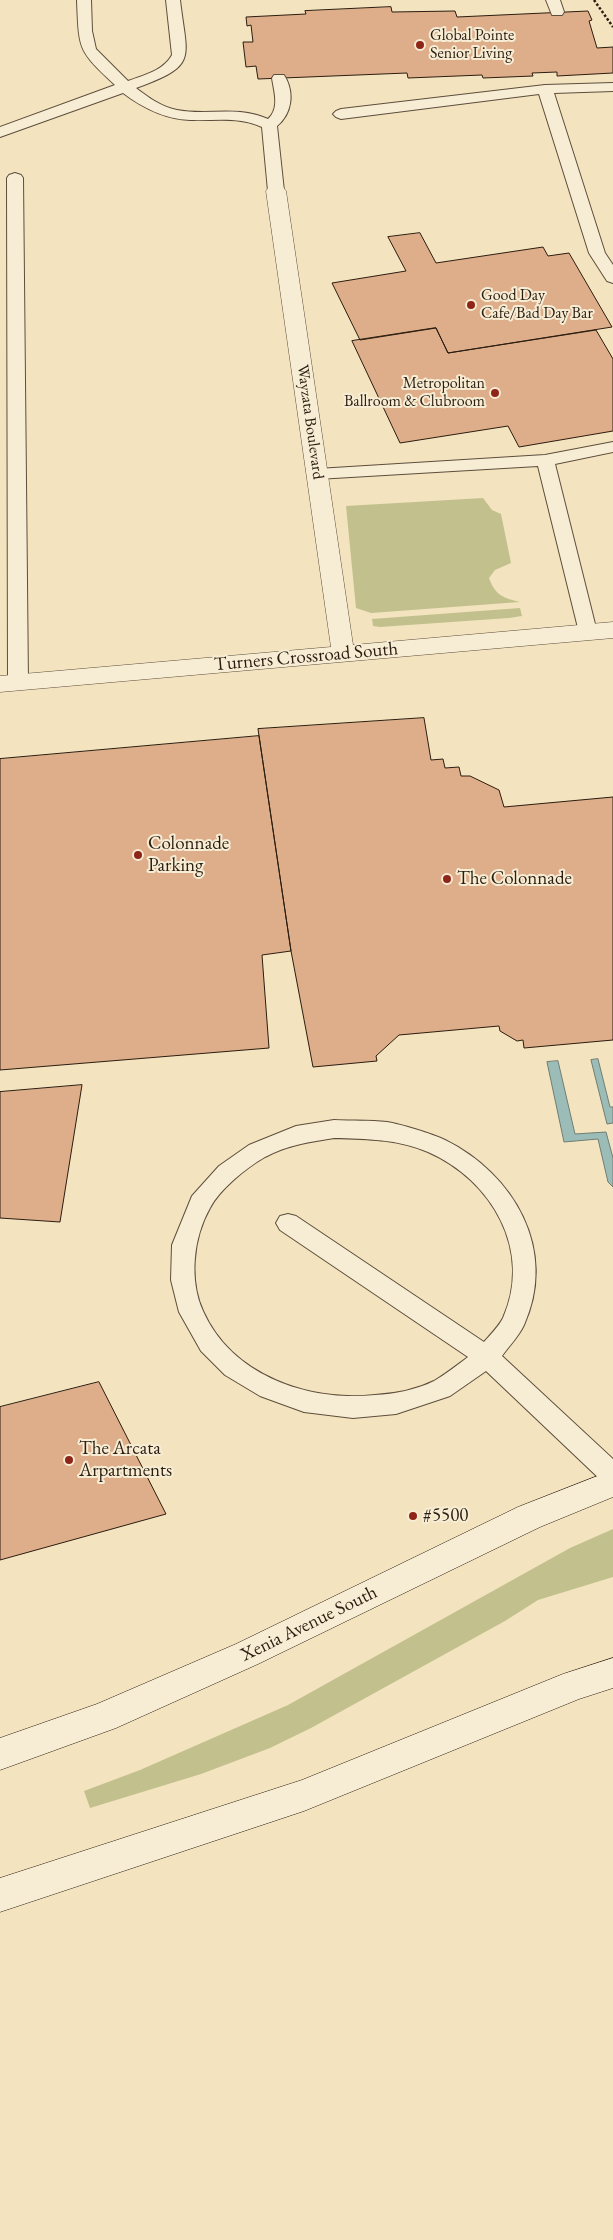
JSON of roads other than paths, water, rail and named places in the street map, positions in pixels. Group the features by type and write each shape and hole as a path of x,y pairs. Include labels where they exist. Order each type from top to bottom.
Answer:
{"street":[{"name":"Wayzata Boulevard","path":"276,191 343,653"},
{"name":"Turners Crossroad South","path":"9,684 613,630"},
{"name":"Xenia Avenue South","path":"0,1754 104,1717 212,1669 529,1518 613,1484"},
{"path":"0,1895 304,1795 575,1686 613,1673"}],"lane":[{"path":"84,0 86,37 90,52 125,87 162,112 182,115 237,114 256,118 269,125"},
{"path":"0,132 161,74 174,65 179,55 173,0"},
{"path":"269,125 279,118 284,109 279,78"},
{"path":"341,114 545,89 613,87"},
{"path":"545,89 597,253 613,278"},
{"path":"269,125 276,191"},
{"path":"9,684 19,586 15,178"},
{"path":"317,474 545,460 613,447"},
{"path":"545,460 588,632"},
{"path":"0,587 19,586"},
{"path":"334,1129 388,1131 436,1146 472,1168 505,1204 522,1242 525,1284 513,1323 487,1357 442,1389 396,1404 353,1408 304,1402 269,1389 234,1368 210,1344 192,1312 182,1280 184,1245 200,1203 227,1172 257,1151 296,1135 334,1129"},
{"path":"288,1223 487,1357 613,1475"}],"water":[{"path":"598,1059 610,1107 613,1107 613,1123 607,1124 591,1060"},
{"path":"558,1061 575,1134 606,1132 613,1158 613,1187 608,1182 598,1139 564,1142 547,1062"}],"place":[{"name":"Global Pointe Senior Living","path":"420,45"},
{"name":"Good Day Cafe/Bad Day Bar","path":"471,305"},
{"name":"Metropolitan Ballroom & Clubroom","path":"495,393"},
{"name":"Colonnade Parking","path":"138,855"},
{"name":"The Colonnade","path":"447,879"},
{"name":"The Arcata Arpartments","path":"69,1460"},
{"name":"#5500","path":"413,1516"}]}
